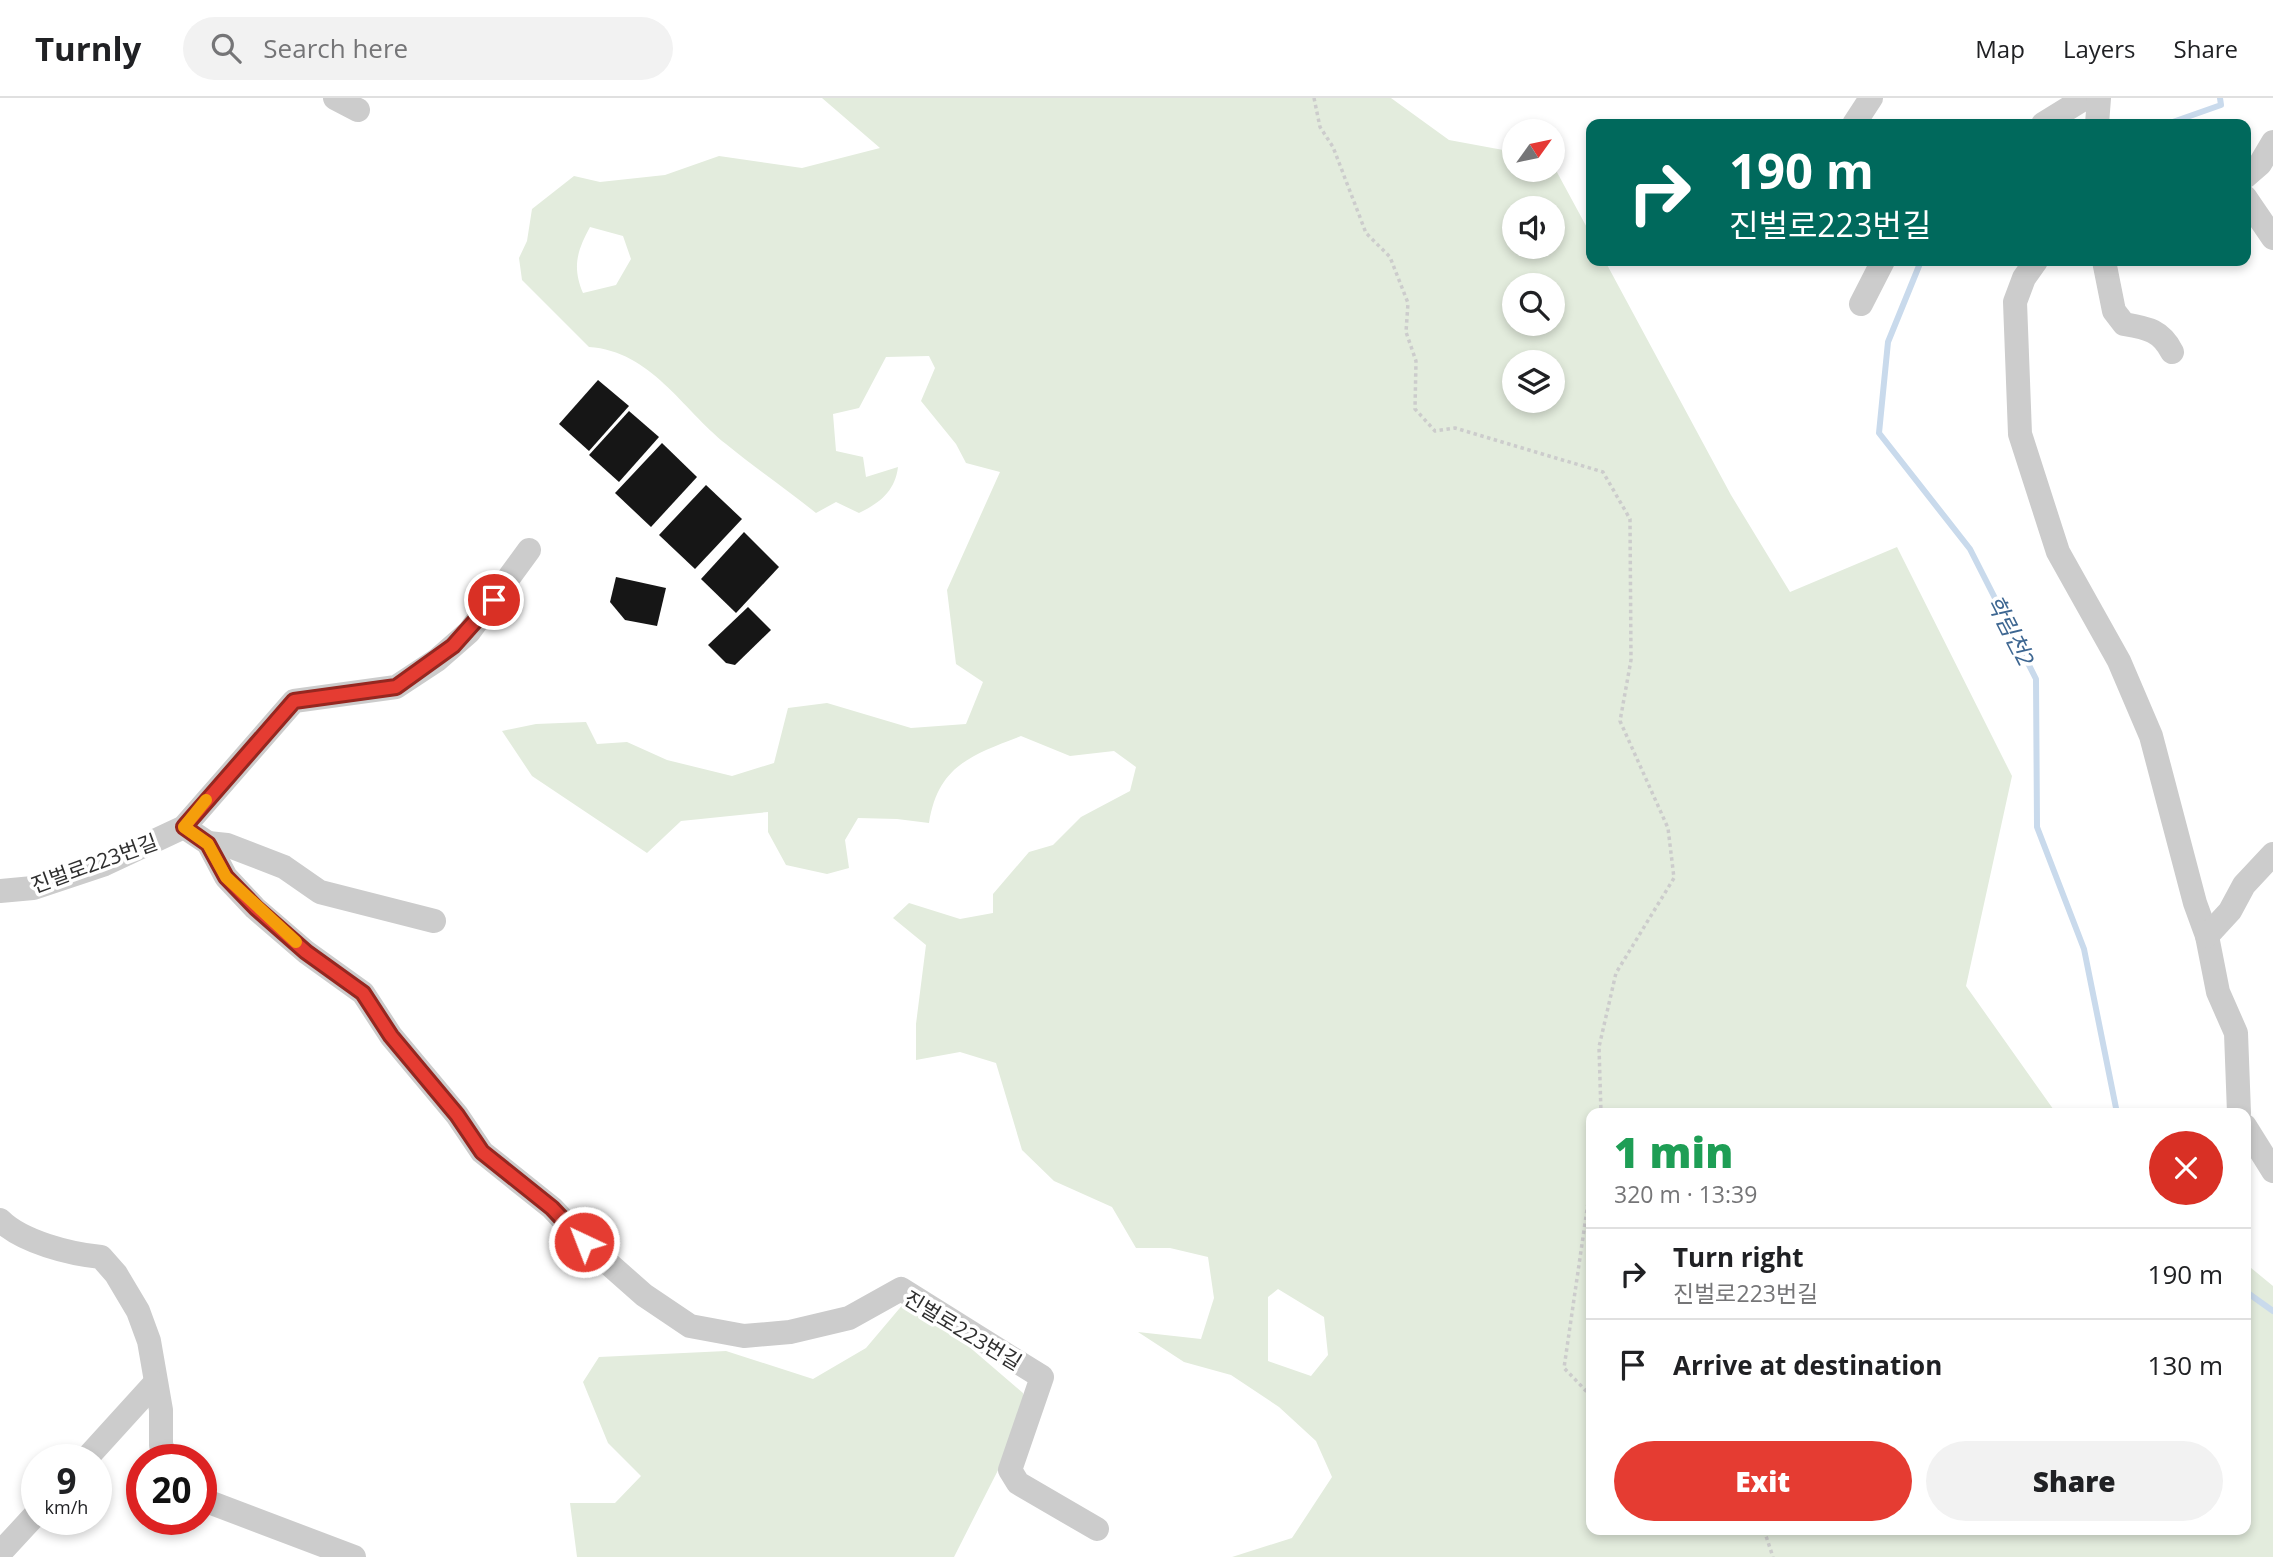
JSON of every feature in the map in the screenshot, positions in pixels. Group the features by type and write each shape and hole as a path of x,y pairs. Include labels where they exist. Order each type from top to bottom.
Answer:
{"lane":[{"path":"335,98 358,110"},
{"path":"1857,119 1871,98"},
{"path":"2051,119 2085,98"},
{"path":"2097,119 2099,98"},
{"path":"2251,172 2260,164 2273,142"},
{"path":"2251,206 2273,238"},
{"path":"1861,304 1880,266"},
{"path":"2032,266 2024,278 2015,302 2020,434 2059,552 2119,661 2151,736 2207,936 2218,992 2236,1033 2239,1108"},
{"path":"2105,266 2114,311 2124,324 2150,328 2164,337 2172,352"},
{"name":"진벌로223번길","path":"0,891 33,888 105,864 184,827 294,701 396,687 438,660 469,632 529,550"},
{"name":"진벌로223번길","path":"184,827 208,844 226,877 256,908 306,952 363,993 391,1036 457,1115 482,1152 552,1208 584,1242 644,1294 690,1326 744,1336 790,1332 849,1318 901,1289 1042,1377 1010,1470 1018,1483 1097,1529"},
{"path":"208,844 227,845 284,867 320,892 434,921"},
{"path":"2207,936 2230,911 2244,885 2273,854"},
{"path":"2251,1136 2273,1171"},
{"path":"0,1220 10,1230 66,1252 101,1257 116,1274 138,1311 155,1364 155,1383 161,1410 161,1444"},
{"path":"100,1444 155,1383"},
{"path":"217,1505 355,1557"},
{"path":"0,1553 21,1530"}],"path":[{"path":"1314,98 1320,127 1333,147 1366,233 1390,257 1408,303 1406,332 1416,361 1415,409 1435,431 1455,428 1603,472 1630,519 1631,660 1620,721 1668,828 1674,878 1616,973 1599,1047 1601,1108"},
{"path":"1586,1216 1564,1368 1586,1391"},
{"path":"1766,1535 1773,1557"}],"green space":[{"path":"822,98 1391,98 1449,140 1502,150 1502,182 1562,182 1586,226 1586,266 1608,266 1731,495 1790,592 1897,547 2012,776 1966,986 2052,1108 1586,1108 1586,1535 2251,1535 2251,1268 2273,1286 2273,1557 1232,1557 1292,1538 1332,1477 1316,1441 1279,1407 1231,1375 1184,1362 1138,1332 1201,1339 1214,1298 1208,1257 1170,1248 1136,1248 1112,1207 1054,1181 1022,1150 996,1063 960,1052 916,1060 916,1024 926,945 893,918 909,903 960,919 993,913 993,894 1029,852 1053,845 1081,817 1130,791 1136,767 1114,751 1070,756 1021,736 972,757 949,775 933,804 929,823 858,818 845,840 849,868 827,874 786,865 768,832 768,812 681,821 647,853 532,776 502,731 536,724 586,722 597,744 627,742 667,760 732,776 774,763 788,708 827,703 911,728 966,724 983,682 956,664 947,590 1000,472 966,463 956,444 921,401 935,368 929,356 886,357 859,408 833,414 836,451 863,457 866,477 898,467 890,489 874,505 859,513 836,502 816,513 726,444 648,370 611,351 589,347 522,280 519,258 527,241 532,209 574,176 600,182 665,175 719,156 802,168 880,148","holes":["590,227 623,236 631,259 616,285 583,293 577,267 579,252","1278,1289 1324,1317 1328,1355 1311,1376 1268,1361 1268,1297"]},
{"path":"910,1296 1023,1393 1026,1415 954,1557 577,1557 570,1503 615,1503 641,1476 608,1443 583,1382 599,1357 726,1351 813,1379 866,1348"}],"building":[{"path":"598,380 629,406 589,451 559,424"},
{"path":"629,411 659,437 619,482 589,455"},
{"path":"662,443 697,477 651,527 615,493"},
{"path":"706,485 742,519 695,569 659,535"},
{"path":"744,532 779,567 736,613 701,579"},
{"path":"616,577 666,588 657,626 625,620 610,602"},
{"path":"748,607 771,630 735,665 726,663 708,645"}],"waterway":[{"name":"학림천2","path":"2181,119 2221,105 2220,98"},
{"name":"학림천2","path":"1919,266 1888,342 1879,433 1970,549 2036,679 2037,827 2084,949 2116,1108"},
{"name":"학림천2","path":"2251,1295 2273,1311"}],"slow traffic":[{"path":"206,800 184,827 208,844 226,877 256,908 296,942"}],"route":[{"path":"494,600 469,632 438,660 396,687 294,701 271,723 184,827 208,844 226,877 256,908 306,952 363,993 391,1036 457,1115 482,1152 552,1208 584,1242"}]}
